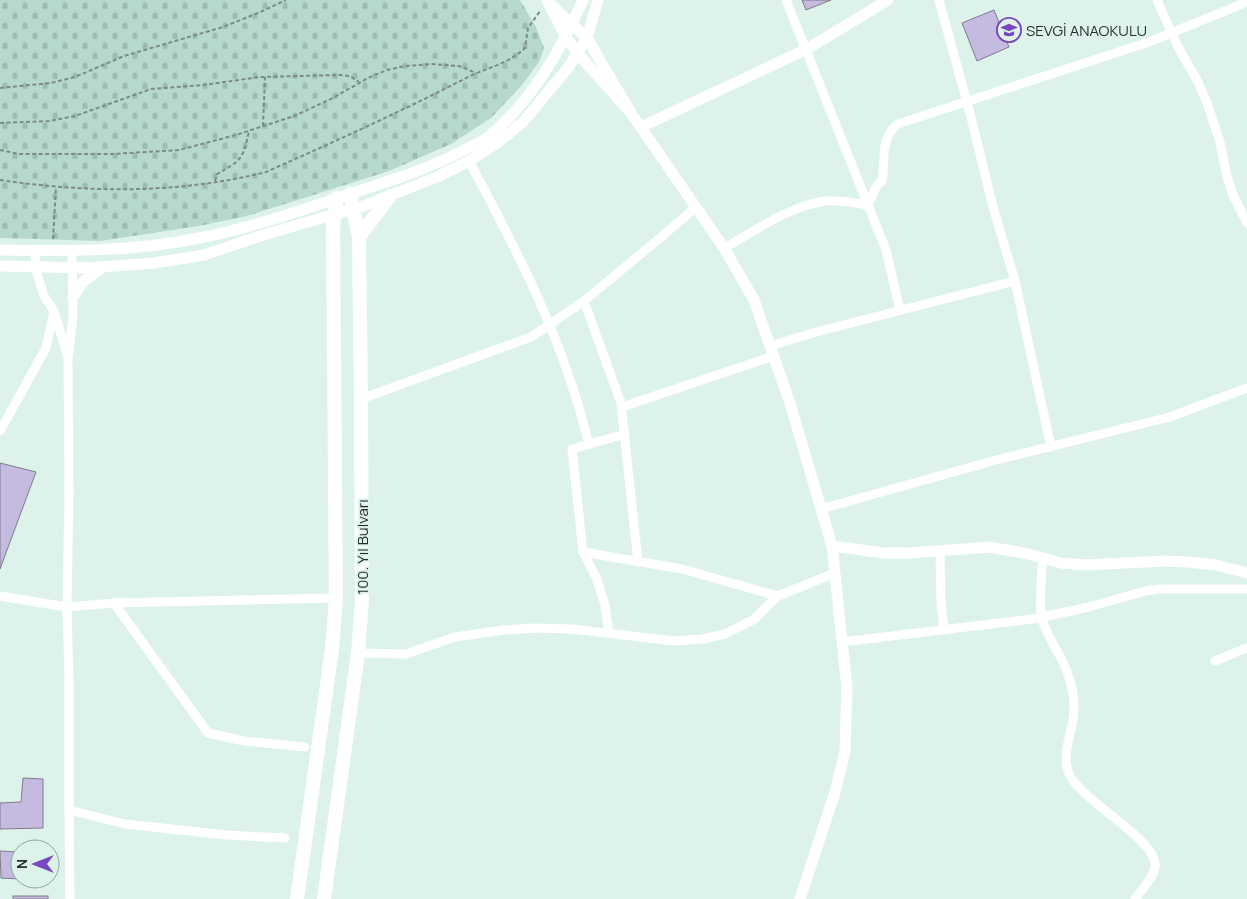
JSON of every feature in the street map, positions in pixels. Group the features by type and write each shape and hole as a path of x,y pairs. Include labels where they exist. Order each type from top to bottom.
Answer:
{"main road":[{"name":"100. Yıl Bulvarı","path":"324,899 358,654 362,600 358,237 350,194"},
{"path":"358,237 390,196"},
{"name":"100. Yıl Bulvarı","path":"297,899 332,649 336,598 334,214 336,198"}],"street":[{"path":"546,0 587,38 631,113 724,248 754,300 790,403 822,509 832,546 847,688 845,751 836,788 800,899"},
{"path":"546,0 577,53 631,113"},
{"path":"0,250 72,251 124,249 198,238 249,226 430,167 486,139 525,100 541,79 566,37 583,0"},
{"path":"0,266 73,268 154,263 204,255 263,235 353,209 437,177 469,161 497,143 523,122 568,68 587,38 598,0"},
{"path":"786,0 886,250 900,310"},
{"path":"641,127 807,49 888,0"},
{"path":"939,0 993,207 1015,281 1051,447"},
{"path":"1156,0 1171,33 1197,80 1214,122 1233,195 1247,223"},
{"path":"868,205 877,185 882,181 884,149 887,138 891,130 898,124 1149,42 1247,2"},
{"path":"469,161 517,250 550,325 579,404 589,445"},
{"path":"724,248 786,214 806,206 827,201 868,205"},
{"path":"361,399 531,337 584,301 696,207"},
{"path":"36,250 35,267 44,296 54,311 68,359"},
{"path":"70,899 69,679 66,607 69,492 68,359 73,316 72,251"},
{"path":"73,297 84,281 103,266"},
{"path":"622,408 772,351 900,310 1015,281"},
{"path":"584,301 622,408 638,562"},
{"path":"0,430 46,348 54,311"},
{"path":"822,509 996,460 1170,416 1247,388"},
{"path":"610,633 605,605 596,577 583,552 572,449 625,434"},
{"path":"832,546 884,553 910,554 989,547 1061,563 1087,565 1164,561 1187,562 1216,565 1247,573"},
{"path":"940,551 941,603 944,630"},
{"path":"583,552 682,569 778,596"},
{"path":"1043,558 1041,617 1069,676 1072,688 1074,714 1066,758 1068,772 1077,785 1137,838 1151,852 1155,859 1151,876 1135,899"},
{"path":"358,654 406,654 455,637 535,628 572,629 674,641 702,639 726,634 753,620 778,596 835,573"},
{"path":"842,642 1041,617 1159,589 1247,589"},
{"path":"0,596 66,607 336,598"},
{"path":"114,604 208,733 244,740 305,747"},
{"path":"1215,660 1247,648"},
{"path":"69,810 125,824 226,835 285,838"}],"path":[{"path":"0,88 51,83 75,77 124,56 223,27 286,0"},
{"path":"0,180 56,187 116,190 162,188 215,182 266,172 415,105 476,73 515,58 526,48 528,28 546,0"},
{"path":"0,150 19,154 112,154 179,150 250,131 294,116 387,70 432,64 459,66 476,73"},
{"path":"0,123 49,121 75,116 151,89 265,77 340,74 350,76 360,82"},
{"path":"263,126 265,77"},
{"path":"215,182 217,174 238,162 250,131"},
{"path":"52,251 56,187"}],"green space":[{"path":"0,0 520,0 536,27 544,48 539,62 522,85 491,118 451,144 389,171 247,216 199,226 100,241 0,238"}],"building":[{"path":"802,0 831,0 806,10"},
{"path":"994,10 1009,47 977,61 962,23"},
{"path":"0,463 36,472 0,569"},
{"path":"23,778 43,779 43,828 0,829 0,803 21,802"},
{"path":"0,851 10,852 10,878 1,878"},
{"path":"13,896 48,896 48,899 13,899"}],"place":[{"name":"SEVGİ ANAOKULU","path":"1009,30"}]}
